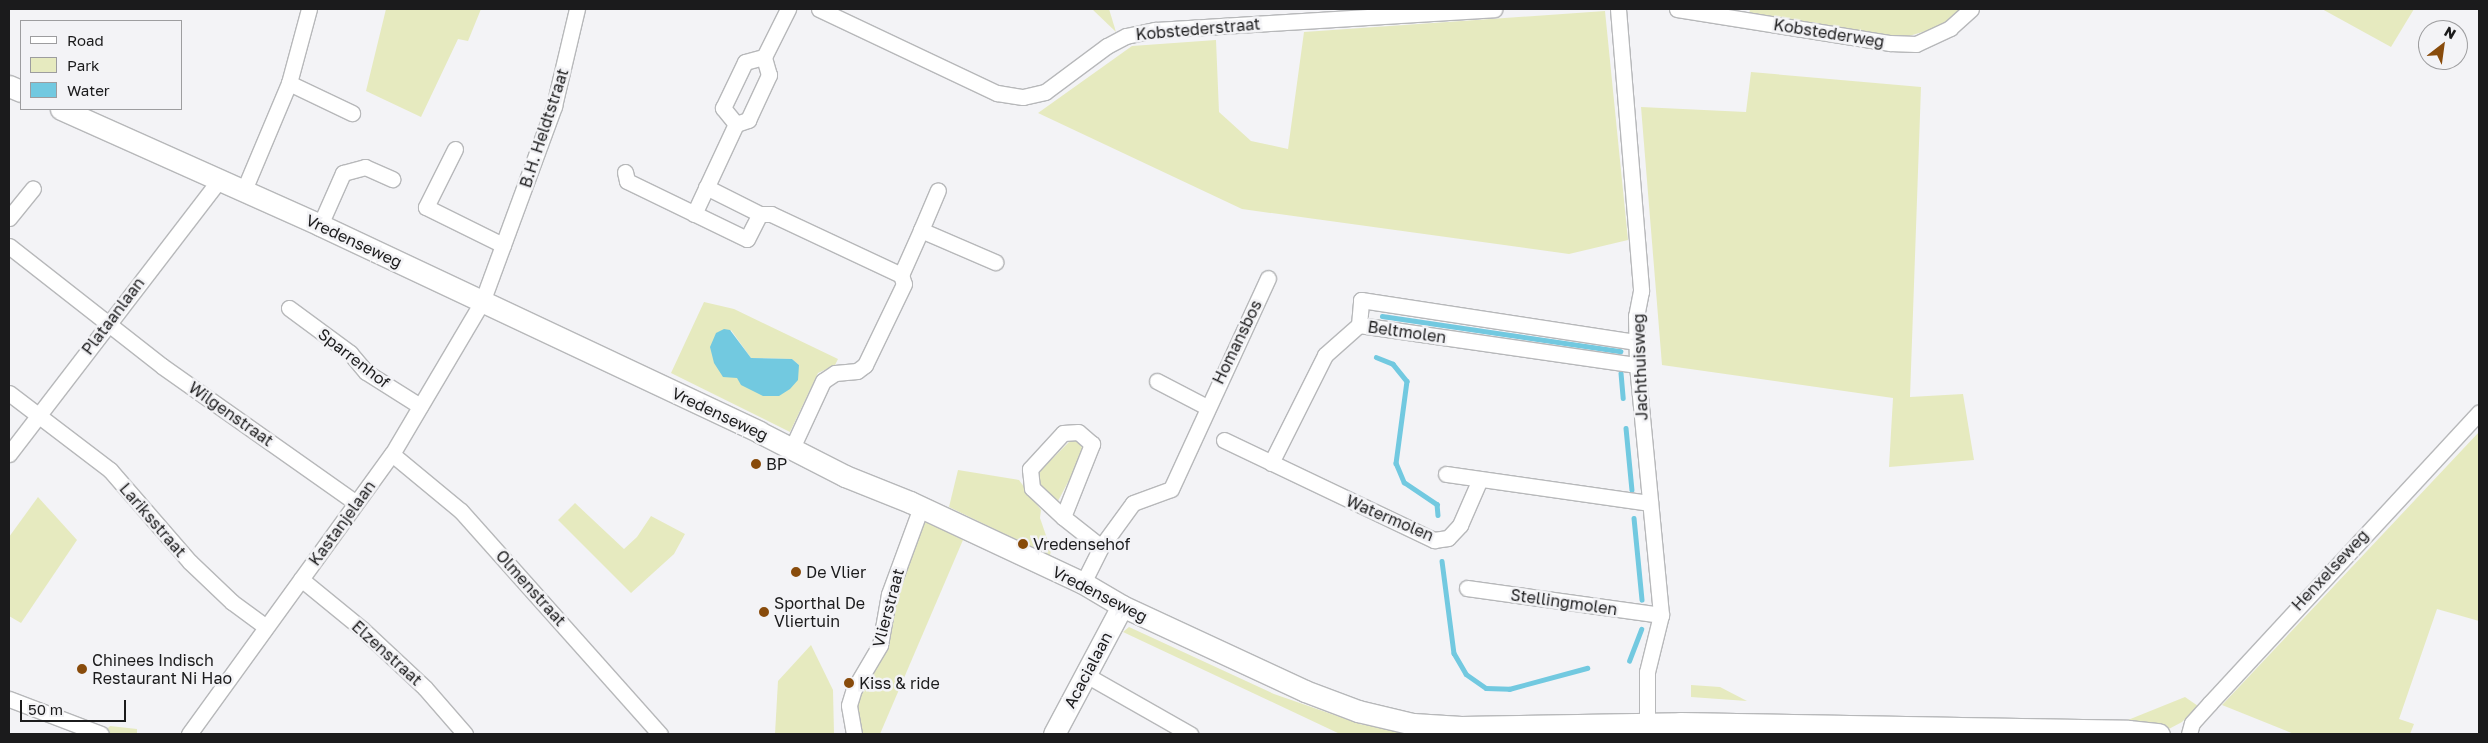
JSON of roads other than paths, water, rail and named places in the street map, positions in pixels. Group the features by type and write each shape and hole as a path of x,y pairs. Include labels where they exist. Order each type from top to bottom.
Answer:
{"main road":[{"name":"Vredenseweg","path":"63,110 320,225 792,448 845,476 921,508 1083,584 1122,606 1304,691 1358,712 1413,724 1461,727 2128,731 2159,734"},
{"name":"Acacialaan","path":"1054,734 1122,606"}],"street":[{"path":"244,190 289,83 309,9"},
{"name":"B.H. Heldtstraat","path":"482,302 554,106 577,9"},
{"path":"694,214 736,124 748,120 769,75 764,57 788,9"},
{"name":"Kobstederstraat","path":"819,9 996,93 1023,97 1045,92 1106,46 1126,36 1155,30 1494,9"},
{"name":"Jachthuisweg","path":"1618,9 1641,291 1636,316 1637,365 1661,615 1647,672 1647,729"},
{"name":"Kobstederweg","path":"1677,9 1890,43 1916,44 1950,28 1971,9"},
{"path":"736,124 722,108 745,62 764,57"},
{"path":"289,83 352,113"},
{"path":"455,149 426,207 503,244"},
{"path":"320,225 343,173 365,167 392,179"},
{"path":"625,172 627,181 747,239 760,214"},
{"name":"Plataanlaan","path":"9,454 107,323 220,179"},
{"path":"706,187 760,214 771,214 901,275"},
{"path":"9,218 32,188"},
{"path":"792,448 823,381 835,373 857,371 865,365 902,292 901,275 938,190"},
{"path":"921,230 995,262"},
{"name":"Wilgenstraat","path":"9,246 107,323 356,503"},
{"name":"Homansbos","path":"1083,584 1101,547 1133,503 1171,489 1207,406 1268,278"},
{"name":"Beltmolen","path":"1636,342 1361,300 1359,325 1637,365"},
{"name":"Kastanjelaan","path":"191,734 392,454 482,302"},
{"name":"Sparrenhof","path":"289,308 350,352 366,372 420,406"},
{"path":"1271,464 1325,355 1359,325"},
{"path":"1157,381 1207,406"},
{"name":"Lariksstraat","path":"9,393 110,470 190,562 232,602 266,627"},
{"name":"Henxelseweg","path":"2189,734 2192,723 2216,696 2479,412"},
{"path":"1063,517 1092,444 1078,432 1063,433 1030,469 1032,488 1063,517 1101,547"},
{"name":"Watermolen","path":"1224,440 1434,540 1448,538 1460,525 1480,479"},
{"name":"Olmenstraat","path":"392,454 461,511 660,734"},
{"path":"1446,474 1650,503"},
{"name":"Vlierstraat","path":"854,734 849,705 854,689 880,645 889,594 921,508"},
{"name":"Elzenstraat","path":"302,579 362,629 425,688 465,734"},
{"name":"Stellingmolen","path":"1467,588 1661,615"},
{"path":"1086,675 1190,734"},
{"path":"9,699 101,734"}],"water":[{"path":"724,329 730,330 751,358 792,359 799,365 798,380 790,389 779,396 763,396 741,385 737,378 723,377 714,363 710,347 716,333"}],"waterway":[{"path":"1382,316 1620,351"},
{"path":"1376,357 1393,364 1407,381 1396,463 1404,482 1437,504 1438,515"},
{"path":"1621,373 1623,398"},
{"path":"1626,428 1632,490"},
{"path":"1634,518 1642,600"},
{"path":"1442,561 1454,653 1466,674 1486,688 1509,689 1587,668"},
{"path":"1629,661 1641,629"}],"place":[{"name":"BP","path":"756,464"},
{"name":"Vredensehof","path":"1023,544"},
{"name":"De Vlier","path":"796,572"},
{"name":"Sporthal De Vliertuin","path":"764,612"},
{"name":"Chinees Indisch Restaurant Ni Hao","path":"82,669"},
{"name":"Kiss & ride","path":"849,683"}]}
